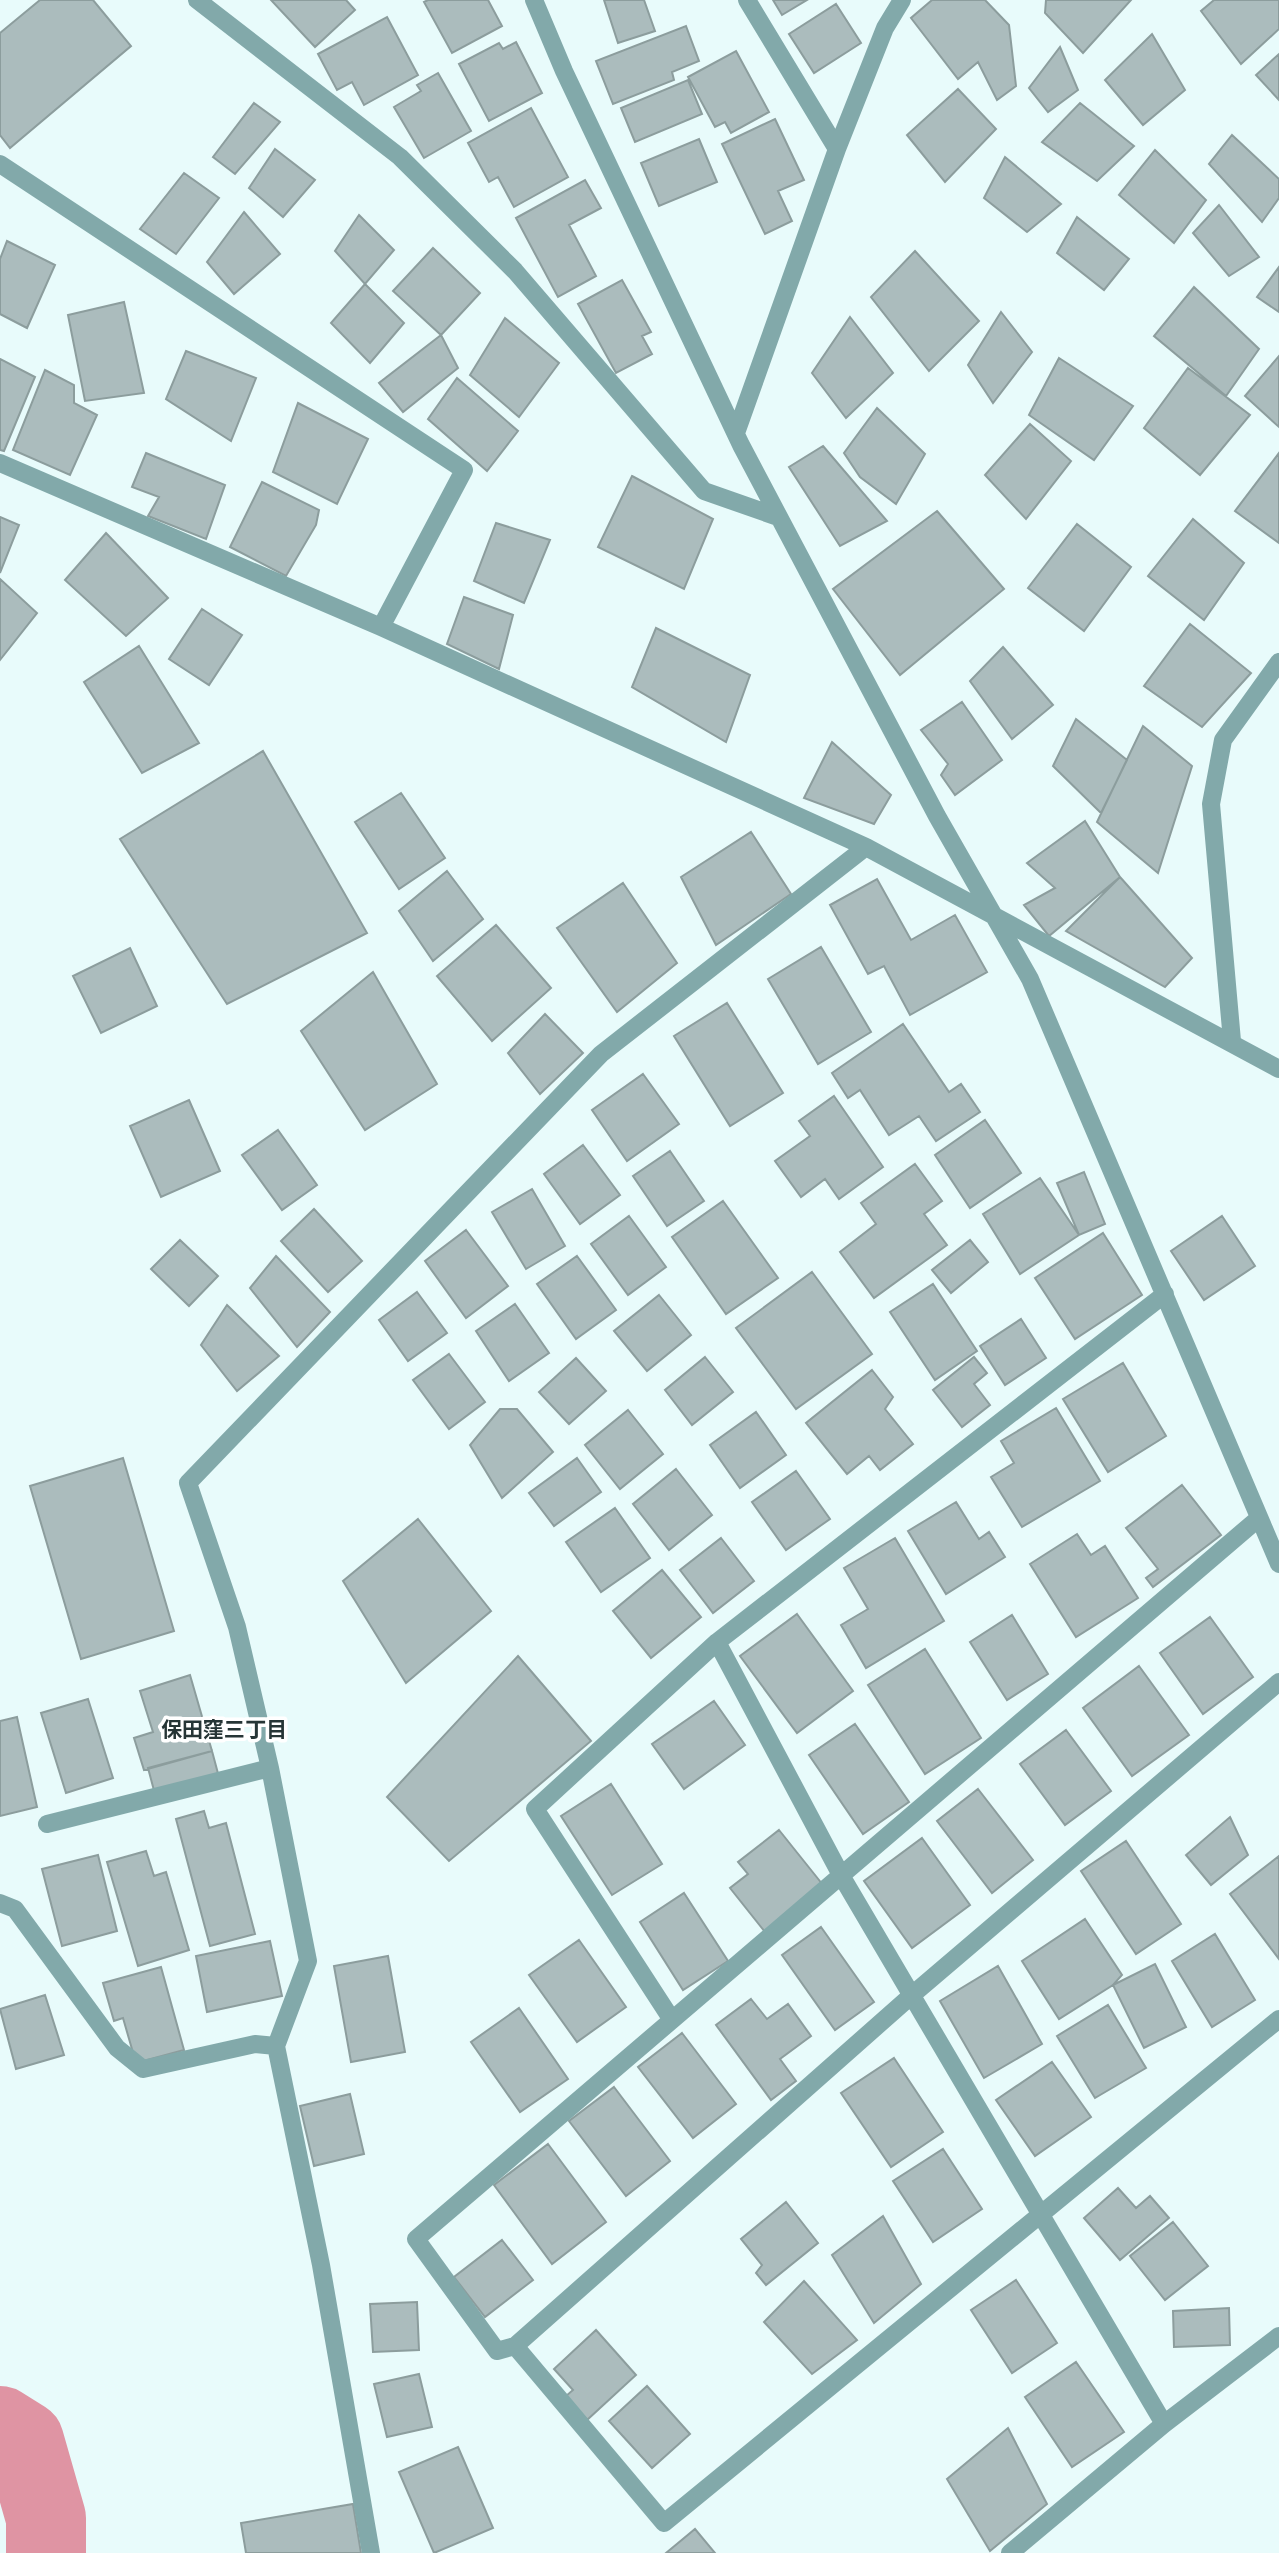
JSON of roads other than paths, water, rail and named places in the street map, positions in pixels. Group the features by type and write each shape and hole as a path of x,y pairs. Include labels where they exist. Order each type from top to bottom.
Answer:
{"street":[{"path":"534,0 564,71 778,517 991,915 1030,979 1279,1564"},
{"path":"747,0 837,149"},
{"path":"736,433 837,149 885,28 902,0"},
{"path":"202,1 400,157 515,271 704,491 778,517"},
{"path":"0,164 464,470 381,627"},
{"path":"0,463 381,627 866,847 1232,1041 1279,1069"},
{"path":"1232,1041 1211,804 1223,740 1279,662"},
{"path":"371,2553 321,2266 276,2046 308,1961 270,1768 237,1627 188,1483 601,1054 866,847"},
{"path":"673,2020 535,1809 717,1642 1166,1294"},
{"path":"1259,1518 842,1877 415,2239 497,2351 514,2346 912,1995 1279,1682"},
{"path":"717,1642 842,1877 1164,2424"},
{"path":"47,1824 270,1768"},
{"path":"0,1903 15,1909 117,2048 143,2069 255,2044 276,2046"},
{"path":"514,2346 664,2523 1279,2019"},
{"path":"1010,2553 1164,2424 1279,2336"}],"waterway":[{"path":"0,2426 24,2441 46,2518 46,2553"}],"district":[{"name":"保田窪三丁目","path":"224,1730"}]}
